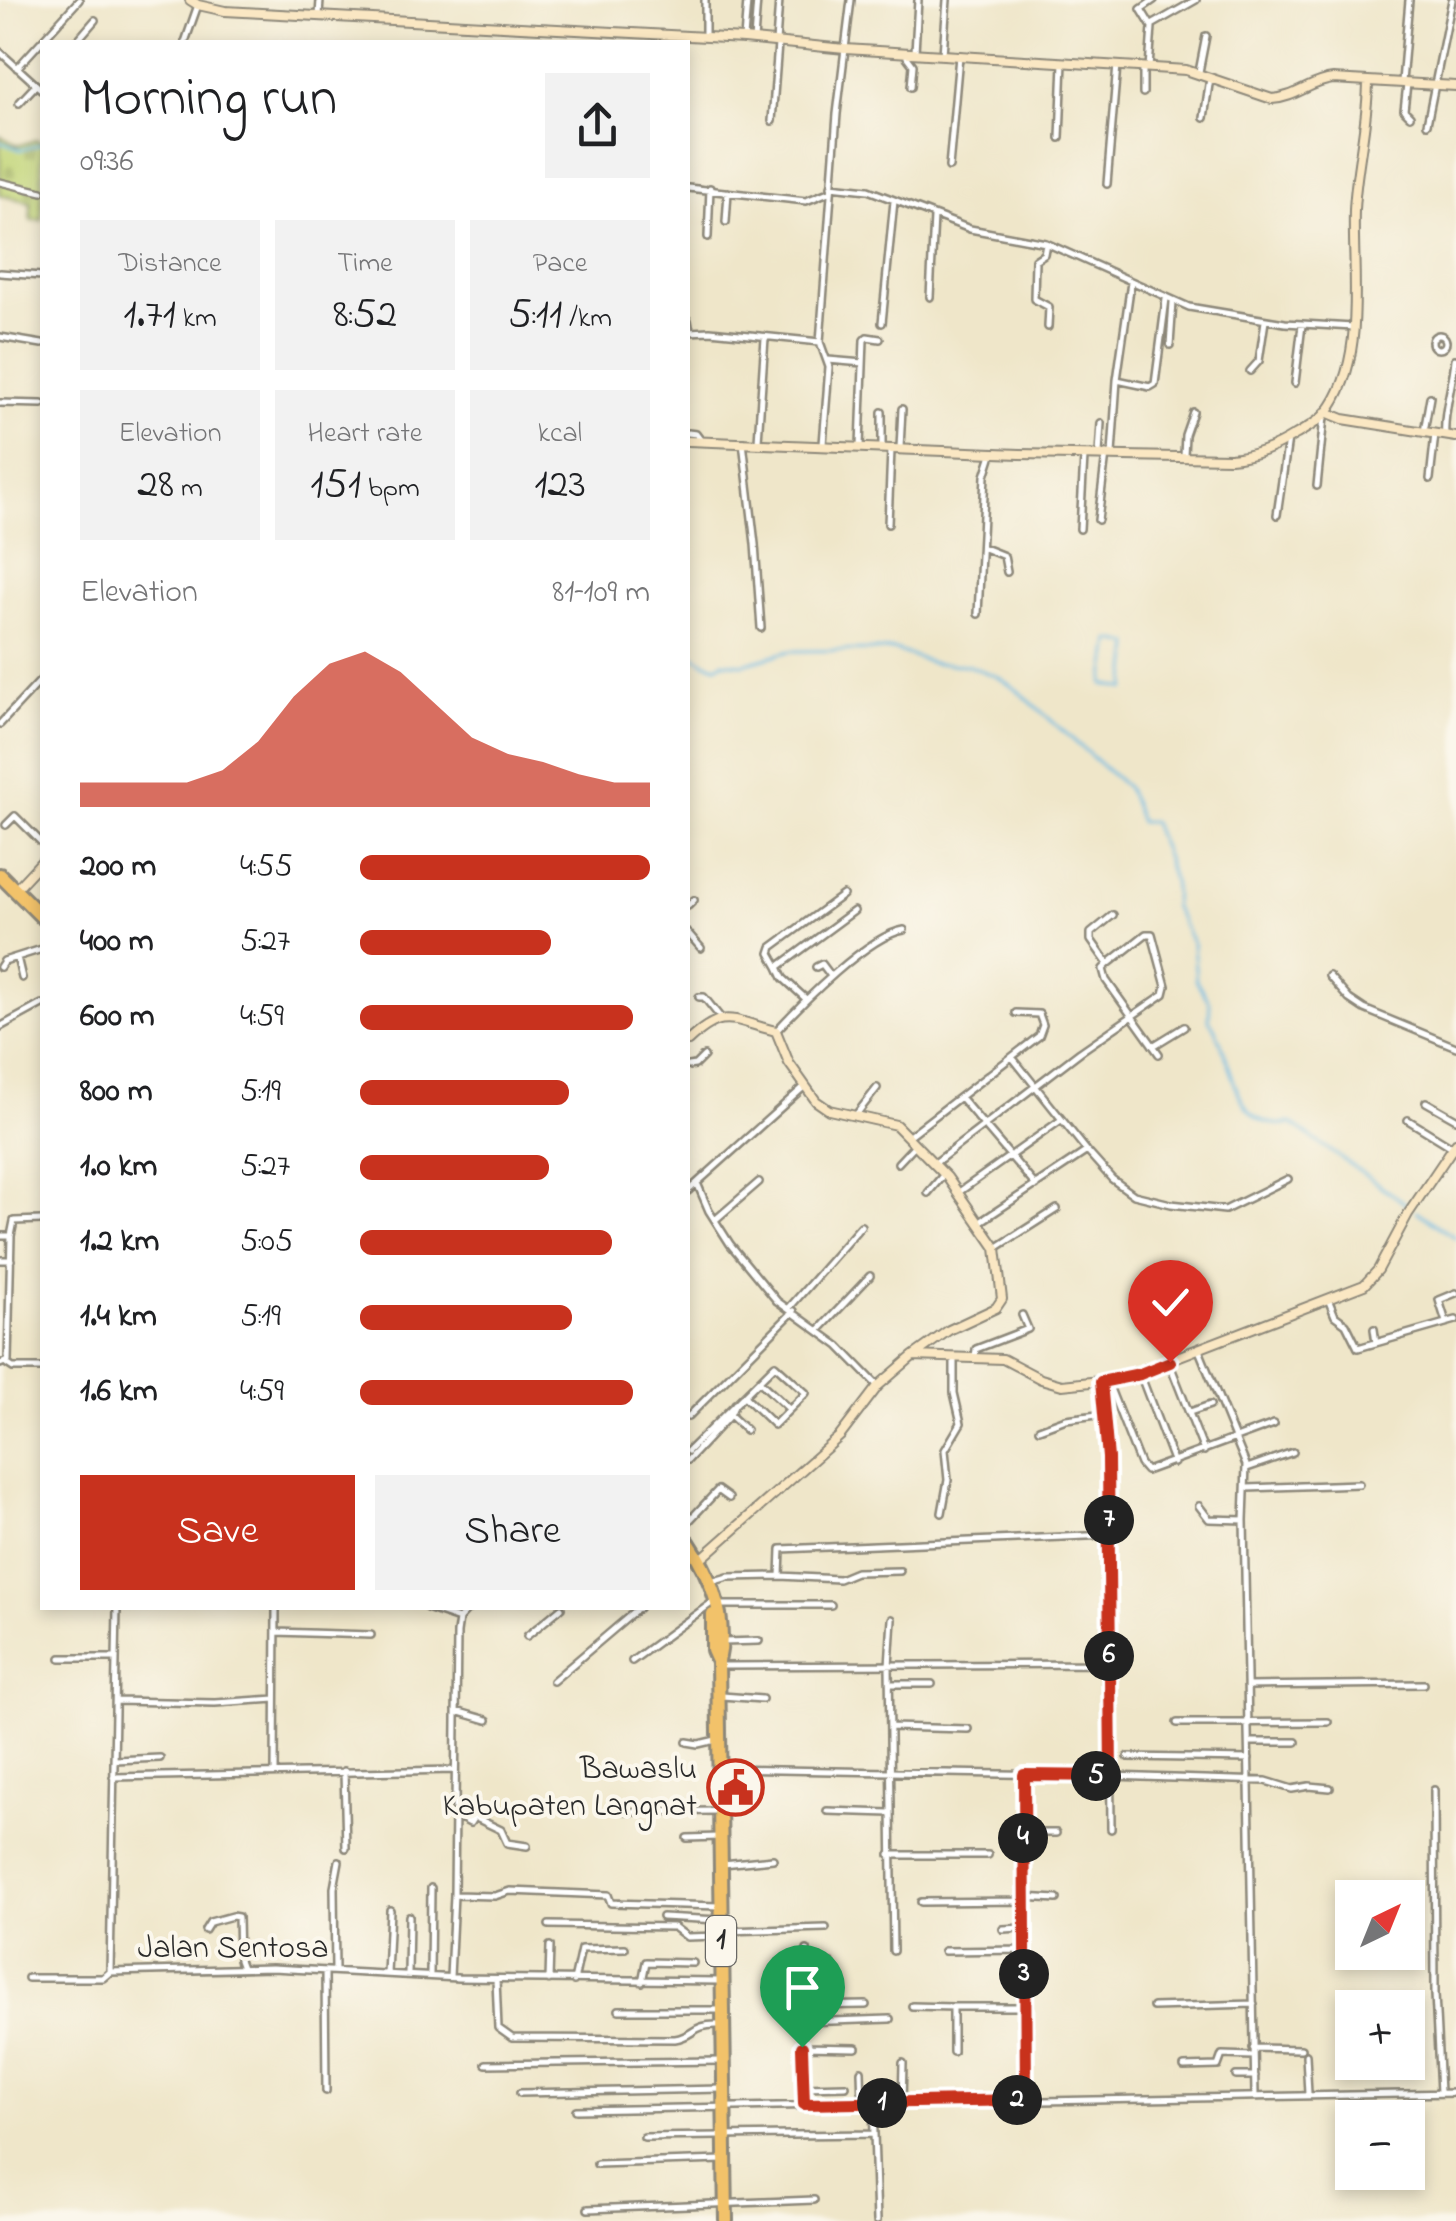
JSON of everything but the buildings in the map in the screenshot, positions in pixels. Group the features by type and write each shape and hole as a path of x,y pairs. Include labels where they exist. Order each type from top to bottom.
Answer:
{"highway":[{"path":"0,867 40,916"},
{"path":"0,875 40,907"},
{"name":"1","path":"690,1548 711,1582 722,1642 719,1837 726,2221"},
{"name":"1","path":"690,1550 715,1604 713,1650 719,1664"}],"street":[{"path":"42,40 79,0"},
{"path":"235,11 236,0"},
{"path":"320,0 320,16"},
{"path":"704,0 704,38"},
{"path":"754,40 757,0"},
{"path":"772,120 779,0"},
{"path":"823,444 828,360 820,342 851,0"},
{"path":"911,87 912,61 907,57 918,0"},
{"path":"943,54 947,0"},
{"path":"1144,93 1152,25 1141,9 1154,0"},
{"path":"1152,25 1196,0"},
{"path":"1409,0 1404,110 1410,116"},
{"path":"1428,124 1452,0"},
{"path":"744,39 747,2"},
{"path":"186,40 194,3 235,11 606,38 744,39 1146,67 1199,72 1272,100 1323,80 1456,86"},
{"path":"78,40 95,20"},
{"path":"1199,72 1206,36"},
{"path":"16,68 40,42"},
{"path":"0,52 40,87 18,103"},
{"path":"949,167 959,56"},
{"path":"1060,138 1063,62"},
{"path":"1107,184 1117,65"},
{"path":"1204,118 1210,78"},
{"path":"1317,486 1326,413 1348,367 1353,327 1356,182 1368,81"},
{"path":"0,182 40,192"},
{"path":"690,188 806,200 831,189 868,190 970,230 1046,243 1174,302 1265,321 1353,327"},
{"path":"708,237 710,188"},
{"path":"726,222 728,192"},
{"path":"882,323 894,201"},
{"path":"930,296 934,217"},
{"path":"1046,243 1044,254 1035,260 1034,294 1036,301 1049,306 1048,327"},
{"path":"0,272 40,276"},
{"path":"1098,520 1131,282"},
{"path":"1118,380 1150,387 1155,384 1166,299"},
{"path":"1170,346 1174,302"},
{"path":"1250,371 1259,361 1265,321"},
{"path":"1294,383 1302,325"},
{"path":"690,332 820,342"},
{"path":"0,337 40,344"},
{"path":"758,441 765,338"},
{"path":"860,446 866,338 880,340"},
{"path":"1430,479 1456,360 1442,348"},
{"path":"828,360 863,364"},
{"path":"1424,432 1430,396"},
{"path":"0,403 40,404"},
{"path":"888,524 891,447 902,408"},
{"path":"882,412 891,447"},
{"path":"1184,455 1184,435 1193,412"},
{"path":"1326,413 1456,437"},
{"path":"690,441 1242,457 1288,440 1326,413"},
{"path":"1101,424 1106,454"},
{"path":"690,433 702,442"},
{"path":"1276,515 1288,440"},
{"path":"742,441 762,628"},
{"path":"978,614 985,476 992,452"},
{"path":"1080,529 1084,454"},
{"path":"984,548 1004,556 1008,572"},
{"path":"0,724 40,681"},
{"path":"6,826 15,816 40,841"},
{"path":"17,888 40,863"},
{"path":"806,999 783,978 770,953 772,947 844,895"},
{"path":"690,904 694,900"},
{"path":"778,968 854,911"},
{"path":"1108,964 1090,936 1113,915"},
{"path":"776,1031 831,976 888,936 904,930"},
{"path":"934,1164 1133,1016 1162,996 1166,988 1152,934 1146,934 1103,970 1106,980 1133,1016 1159,1054"},
{"path":"690,935 701,948"},
{"path":"0,966 4,961 40,950"},
{"path":"17,957 22,978"},
{"path":"816,967 822,964 831,976"},
{"path":"1329,976 1348,999 1364,1009 1456,1047"},
{"path":"698,997 704,997 721,1014 720,1018"},
{"path":"0,1027 40,1005"},
{"path":"909,1136 1042,1031 1039,1014 1016,1012"},
{"path":"690,1039 720,1018 776,1031"},
{"path":"1153,1046 1184,1027"},
{"path":"700,1560 840,1436 878,1386 949,1330 999,1305 1002,1296 996,1248 944,1174 892,1123 829,1110 816,1101 789,1063 776,1031"},
{"path":"690,1066 704,1056"},
{"path":"1012,1057 1086,1150 1134,1195 1206,1210 1225,1210 1288,1179"},
{"path":"690,1189 805,1086"},
{"path":"855,1116 877,1088"},
{"path":"960,1098 1036,1186"},
{"path":"1426,1102 1456,1119"},
{"path":"959,1192 1061,1120"},
{"path":"913,1356 1003,1360 1054,1384 1104,1382 1140,1374 1328,1299 1372,1278 1408,1214 1453,1149 1408,1120"},
{"path":"898,1163 916,1144"},
{"path":"980,1222 1086,1150"},
{"path":"928,1193 944,1174"},
{"path":"715,1220 759,1182"},
{"path":"697,1183 715,1220 777,1301 819,1330 878,1386"},
{"path":"996,1248 1057,1209"},
{"path":"40,1220 14,1222 9,1337 3,1364 40,1368"},
{"path":"690,1414 791,1310 861,1226"},
{"path":"0,1236 11,1236"},
{"path":"0,1260 11,1260"},
{"path":"819,1330 870,1276"},
{"path":"1446,1323 1439,1300 1456,1293"},
{"path":"1328,1299 1356,1347 1456,1320"},
{"path":"0,1312 10,1312"},
{"path":"975,1357 976,1348 1028,1329 1022,1314"},
{"path":"1374,1329 1376,1343"},
{"path":"0,1337 9,1337"},
{"path":"1199,1350 1246,1468 1256,2095"},
{"path":"942,1512 948,1480 945,1450 961,1423 954,1393 954,1356"},
{"path":"1170,1362 1204,1452"},
{"path":"690,1449 775,1365 806,1393 774,1425 744,1397"},
{"path":"1140,1374 1174,1463"},
{"path":"760,1382 789,1409"},
{"path":"1104,1382 1110,1535 1111,1829"},
{"path":"1104,1382 1142,1470 1174,1463 1274,1424"},
{"path":"690,1458 730,1415 735,1404"},
{"path":"1190,1412 1210,1406"},
{"path":"1039,1430 1066,1419 1105,1414"},
{"path":"730,1415 746,1430"},
{"path":"1246,1468 1292,1452"},
{"path":"1247,1488 1359,1484"},
{"path":"690,1520 718,1490 729,1498"},
{"path":"1200,1506 1207,1518 1244,1520"},
{"path":"780,1576 781,1549 1110,1535"},
{"path":"711,1582 728,1577 840,1579 856,1572 900,1571"},
{"path":"632,1661 715,1604 832,1605"},
{"name":"Jalan Sentosa","path":"117,1610 110,1972 242,1968 574,1981 722,1981"},
{"path":"275,1773 276,1610"},
{"path":"433,1610 459,1619"},
{"path":"450,1977 459,1619 467,1610"},
{"path":"528,1636 559,1610"},
{"path":"552,1681 637,1610"},
{"path":"892,1619 889,1666 893,1951"},
{"path":"276,1632 371,1635"},
{"path":"722,1642 759,1640"},
{"path":"62,1658 116,1658"},
{"path":"719,1664 1109,1664"},
{"path":"891,1684 932,1684"},
{"path":"1247,1686 1424,1684"},
{"path":"719,1696 762,1698"},
{"path":"116,1701 197,1704 275,1699"},
{"path":"456,1711 488,1720"},
{"path":"1177,1724 1328,1722"},
{"path":"891,1727 968,1728"},
{"path":"687,1742 720,1740"},
{"path":"1248,1742 1296,1742"},
{"path":"1128,1757 1248,1759"},
{"path":"114,1760 160,1758"},
{"path":"113,1777 455,1770"},
{"path":"720,1770 1111,1776 1266,1781 1292,1790 1309,1786 1330,1788"},
{"path":"344,1771 346,1848"},
{"path":"1024,1775 1026,2100"},
{"path":"1434,1790 1435,1994 1440,2093"},
{"path":"628,1812 719,1811"},
{"path":"827,1812 890,1814"},
{"path":"455,1815 470,1822 474,1817 501,1830 507,1843 527,1846"},
{"path":"1023,1833 1056,1832"},
{"path":"686,1838 719,1837"},
{"path":"890,1855 988,1854"},
{"path":"720,1864 773,1859"},
{"path":"334,1972 334,1888 339,1861"},
{"path":"430,1974 432,1888"},
{"path":"454,1895 495,1896 510,1891 608,1895 611,1903 721,1924"},
{"path":"921,1902 1058,1899"},
{"path":"387,1974 390,1910"},
{"path":"205,1930 210,1922 232,1916 240,1920 238,1950 242,1968"},
{"path":"408,1974 409,1916"},
{"path":"662,1917 721,1924 826,1928"},
{"path":"549,1925 674,1927 687,1936 721,1924"},
{"path":"1003,1929 1023,1928"},
{"path":"548,1980 550,1946"},
{"path":"574,1981 581,1949 624,1948"},
{"path":"804,2104 801,2006 807,1950"},
{"path":"944,1951 1024,1950"},
{"path":"642,1982 646,1962 693,1963"},
{"path":"804,1970 831,1963"},
{"path":"325,1970 326,2090"},
{"path":"28,1978 103,1978 110,1972"},
{"path":"496,1978 498,2028 512,2038 682,2038 700,2025 722,2018"},
{"path":"1153,2008 1254,2004"},
{"path":"801,2006 866,2005"},
{"path":"912,2006 1024,2007"},
{"path":"953,2007 953,2052"},
{"path":"619,2010 722,2018"},
{"path":"802,2022 890,2019"},
{"path":"802,2047 856,2048"},
{"path":"1253,2048 1301,2049"},
{"path":"1184,2067 1218,2066 1222,2055 1253,2056"},
{"path":"1306,2055 1308,2094"},
{"path":"486,2064 722,2062"},
{"path":"902,2104 903,2063"},
{"path":"861,2072 862,2103"},
{"path":"1236,2076 1255,2076"},
{"path":"803,2087 846,2086"},
{"path":"520,2093 723,2089"},
{"path":"576,2110 724,2104 1456,2093"},
{"path":"872,2103 877,2221"},
{"path":"644,2137 873,2134"},
{"path":"597,2164 724,2160"},
{"path":"588,2209 814,2200"}],"green space":[{"path":"0,136 18,146 40,141 40,220 31,220 31,202 0,195"}],"waterway":[{"path":"0,142 21,150 40,145"},
{"path":"1111,640 1131,644 1126,689 1104,684 1111,640"},
{"path":"690,653 717,666 723,662 743,664 790,651 895,650 932,663 967,665 1016,689 1127,788 1140,822 1152,822 1172,875 1173,906 1193,944 1196,980 1210,1003 1209,1020 1245,1105 1256,1117 1271,1123 1291,1123 1409,1206"},
{"path":"1416,1211 1456,1238"}],"place":[{"name":"Bawaslu Kabupaten Langnat","path":"736,1788"}],"route":[{"path":"802,2047 804,2104 1026,2100 1024,1775 1111,1776 1110,1535 1101,1382 1140,1374 1170,1362"}]}
